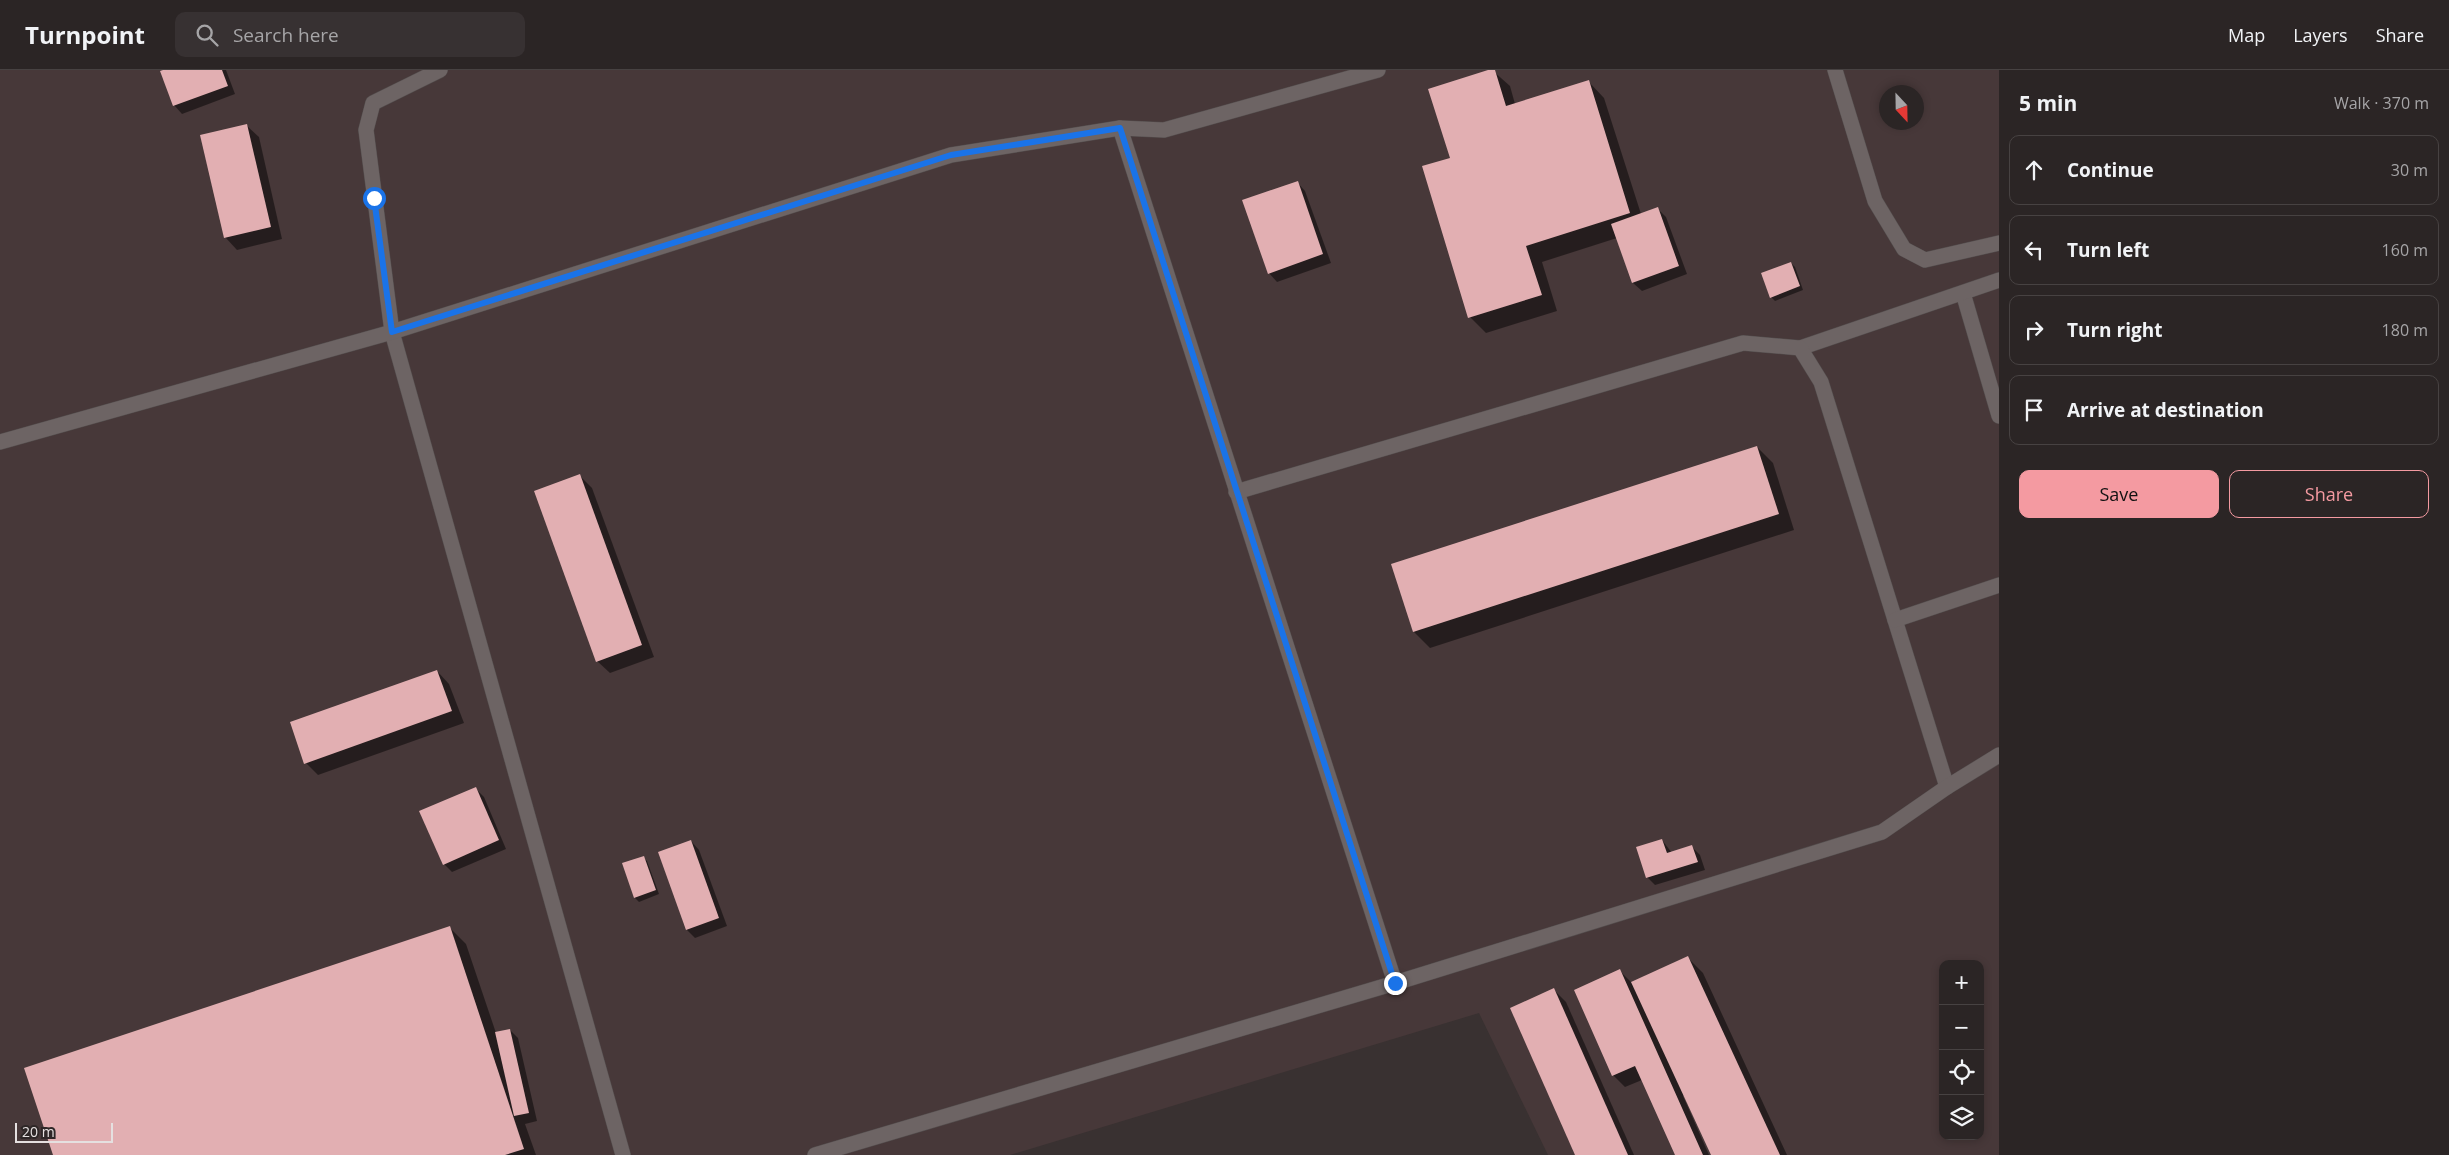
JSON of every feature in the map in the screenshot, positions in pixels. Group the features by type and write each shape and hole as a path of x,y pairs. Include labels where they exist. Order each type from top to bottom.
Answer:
{"lane":[{"path":"440,70 373,104 366,130 392,332 623,1155"},
{"path":"0,442 392,332 951,155 1120,128 1164,130 1329,77 1378,70"},
{"path":"1835,70 1875,202 1904,249 1925,260 1999,243"},
{"path":"1120,128 1395,983"},
{"path":"1236,492 1744,343 1800,348 1999,280"},
{"path":"1963,292 1999,416"},
{"path":"1800,348 1821,382 1947,787"},
{"path":"1895,620 1999,584"},
{"path":"815,1155 1395,983 1882,832 1947,787 1999,756"}],"shaded area":[{"path":"0,70 1999,70 1999,1155 1548,1155 1479,1013 1010,1155 0,1155"}],"building":[{"path":"222,70 228,86 173,106 160,71"},
{"path":"1488,70 1495,70 1506,106 1589,80 1630,213 1526,246 1542,295 1468,318 1422,166 1450,158 1428,89"},
{"path":"247,124 271,227 224,238 200,135"},
{"path":"1298,181 1323,254 1268,274 1242,200"},
{"path":"1658,207 1679,266 1632,283 1611,224"},
{"path":"1791,262 1800,286 1770,298 1761,273"},
{"path":"1757,446 1779,514 1413,632 1391,564"},
{"path":"580,474 642,645 596,662 534,491"},
{"path":"437,670 452,711 304,764 290,722"},
{"path":"476,787 499,840 443,865 419,811"},
{"path":"1662,839 1667,853 1692,845 1698,862 1646,878 1636,847"},
{"path":"691,840 719,918 686,930 658,852"},
{"path":"644,856 656,890 634,898 622,863"},
{"path":"450,926 524,1149 505,1155 53,1155 24,1068"},
{"path":"1688,956 1780,1155 1711,1155 1631,982"},
{"path":"1620,969 1703,1155 1675,1155 1635,1066 1612,1076 1574,990"},
{"path":"1554,988 1628,1155 1575,1155 1510,1008"},
{"path":"510,1029 529,1113 514,1116 495,1032"}],"route":[{"path":"374,198 392,332 951,155 1120,128 1395,983"}]}
